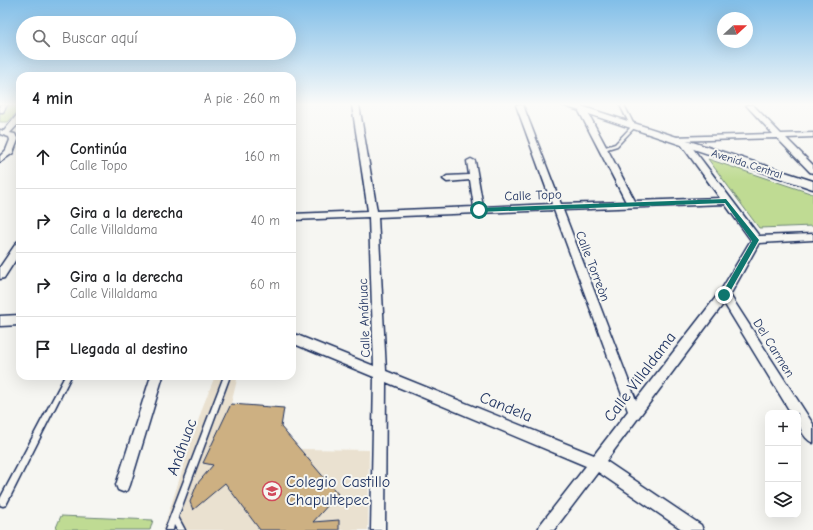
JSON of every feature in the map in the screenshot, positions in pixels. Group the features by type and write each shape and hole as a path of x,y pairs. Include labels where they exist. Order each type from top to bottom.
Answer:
{"street":[{"name":"Calle Anáhuac","path":"358,130 373,216 380,375 378,530"},
{"name":"Calle Torreòn","path":"527,130 634,413"},
{"path":"593,130 632,205"},
{"name":"Avenida Central","path":"642,130 813,185"},
{"path":"773,130 813,170"},
{"path":"0,160 10,151 14,140 3,132"},
{"path":"673,139 813,135"},
{"path":"685,144 756,240 813,236"},
{"path":"10,151 16,151"},
{"path":"471,161 479,210"},
{"path":"447,179 474,177"},
{"name":"Calle Topo","path":"296,217 373,216 479,210 726,201"},
{"name":"Calle Villaldama","path":"545,530 724,295 756,240"},
{"path":"0,275 16,250"},
{"name":"Del Carmen","path":"724,295 813,436"},
{"path":"0,321 16,320"},
{"name":"Candela","path":"296,340 596,463 696,530"},
{"path":"123,485 156,380"}],"lane":[{"path":"603,150 616,145 630,130"},
{"path":"3,502 66,380"},
{"name":"Anáhuac","path":"169,530 225,380"},
{"path":"174,517 182,530"}],"shaded area":[{"name":"Colegio Castillo Chapultepec","path":"213,380 237,380 231,404 284,408 281,427 300,449 369,450 368,530 163,530 203,406"}],"green space":[{"path":"708,159 813,194 813,226 759,228"},
{"path":"61,516 153,520 150,530 55,530"}],"building":[{"path":"231,404 284,408 281,427 338,494 313,522 339,520 339,530 260,530 225,483 193,510 190,502 197,484 213,465 203,463"}],"place":[{"name":"Colegio Castillo Chapultepec","path":"272,491"}],"route":[{"path":"479,210 726,201 756,240 724,295"}]}
